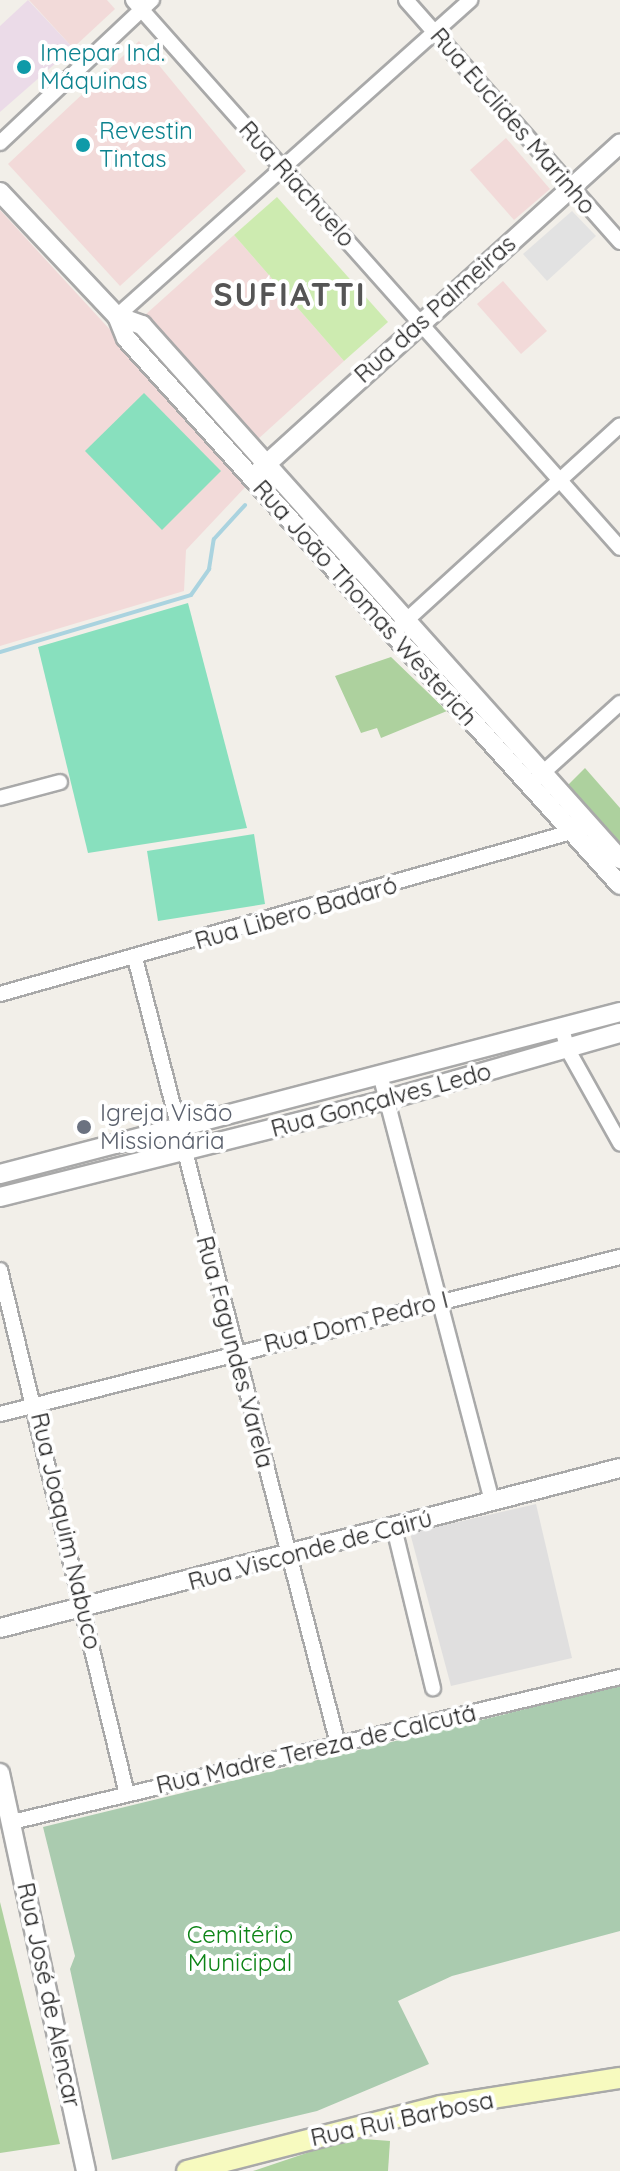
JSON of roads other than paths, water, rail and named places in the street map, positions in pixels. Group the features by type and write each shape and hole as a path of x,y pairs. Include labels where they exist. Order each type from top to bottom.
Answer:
{"main road":[{"name":"Rua Rui Barbosa","path":"187,2171 441,2106 620,2078"}],"street":[{"name":"Rua Euclides Marinho","path":"406,0 620,242"},
{"path":"117,316 470,0"},
{"path":"0,143 142,3"},
{"name":"Rua Riachuelo","path":"142,3 283,170 620,548"},
{"name":"Rua das Palmeiras","path":"252,477 419,321 620,144"},
{"name":"Rua João Thomas Westerich","path":"0,192 117,316 126,338 391,635 477,714"},
{"name":"Rua João Thomas Westerich","path":"117,316 142,325 341,546 406,621 477,714 582,829 620,885"},
{"path":"188,406 203,393"},
{"path":"391,635 620,425"},
{"path":"325,560 341,546"},
{"path":"536,779 620,703"},
{"path":"0,798 60,782"},
{"name":"Rua João Thomas Westerich","path":"582,829 620,859"},
{"name":"Rua Libero Badaró","path":"0,994 582,829"},
{"name":"Rua Fagundes Varela","path":"135,958 182,1150 338,1744"},
{"name":"Rua Gonçalves Ledo","path":"0,1174 381,1078 620,1012"},
{"path":"562,1029 568,1050 620,1143"},
{"name":"Rua Gonçalves Ledo","path":"0,1197 386,1100 620,1033"},
{"path":"478,1052 483,1073"},
{"path":"381,1078 492,1502"},
{"path":"277,1104 283,1125"},
{"path":"76,1154 81,1177"},
{"name":"Rua Dom Pedro I","path":"0,1414 620,1257"},
{"name":"Rua Joaquim Nabuco","path":"0,1270 36,1405 127,1794"},
{"name":"Rua Visconde de Cairú","path":"0,1628 289,1556 620,1468"},
{"path":"394,1528 433,1688"},
{"name":"Rua Madre Tereza de Calcutá","path":"12,1822 620,1677"},
{"name":"Rua José de Alencar","path":"0,1773 86,2171"}],"waterway":[{"path":"0,652 191,595 209,569 214,539 245,505"}],"place":[{"name":"Imepar Ind. Máquinas","path":"24,67"},
{"name":"Revestin Tintas","path":"83,145"},
{"name":"Igreja Visão Missionária","path":"84,1127"}],"district":[{"name":"SUFIATTI","path":"290,294"}],"park label":[{"name":"Cemitério Municipal","path":"240,1949"}]}
